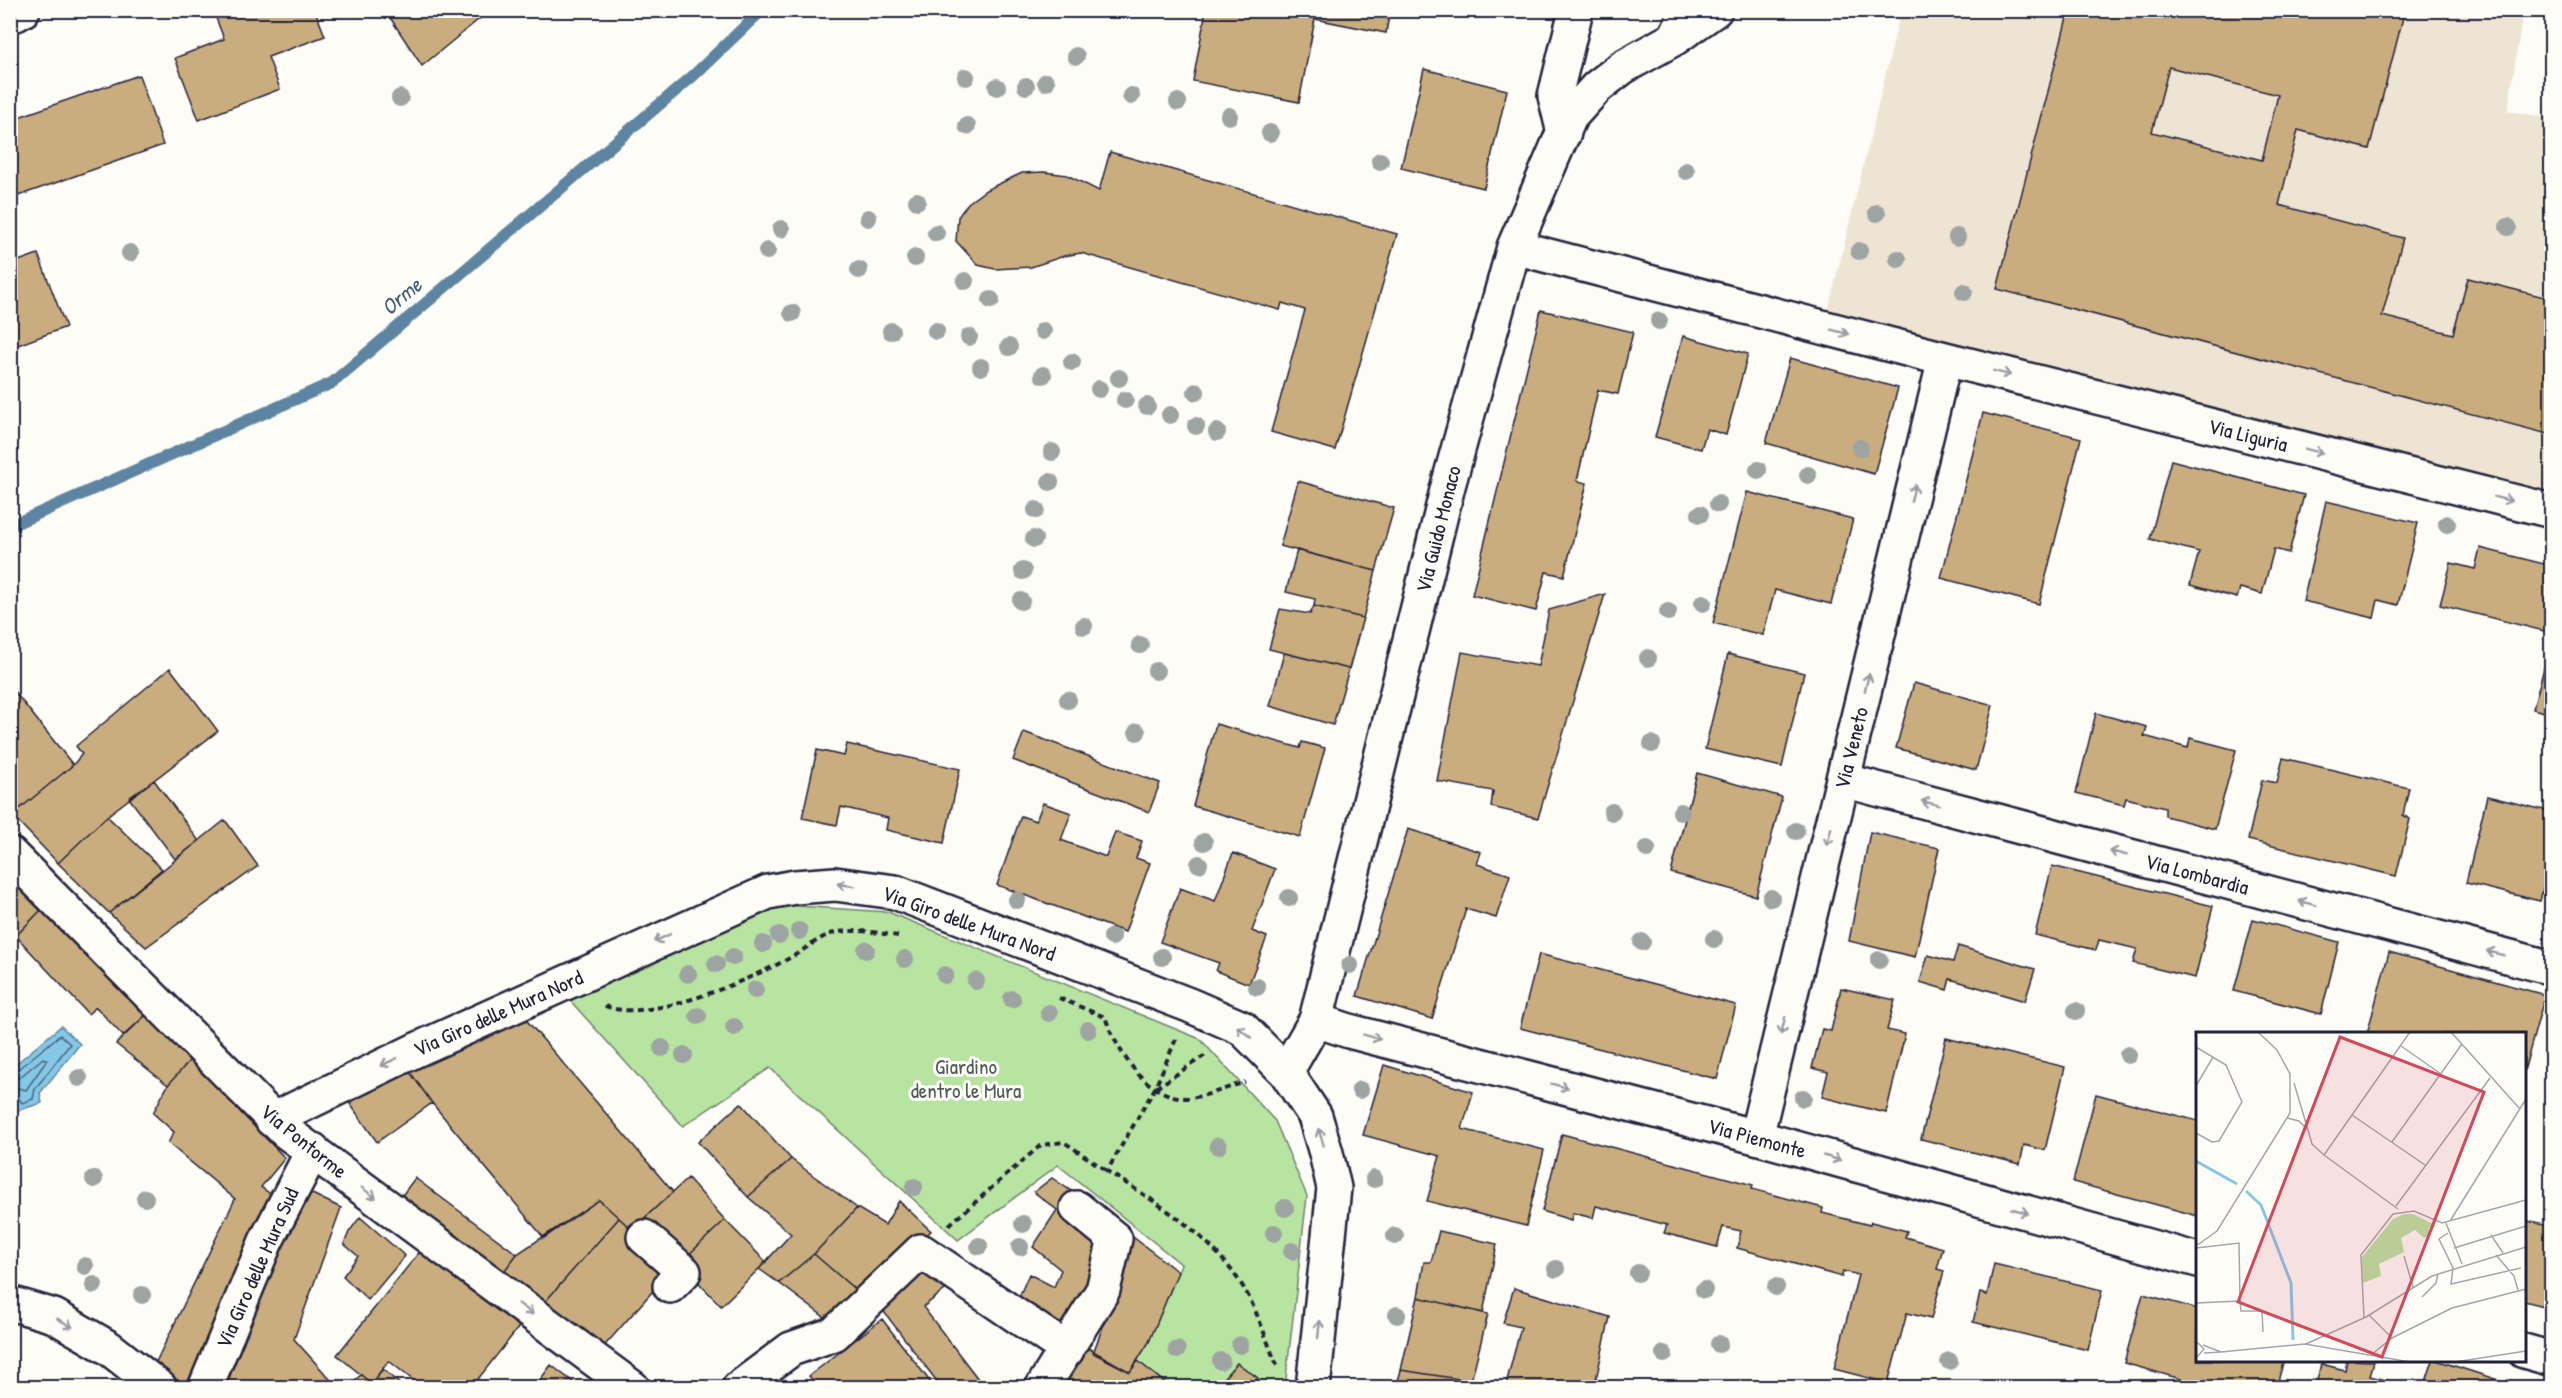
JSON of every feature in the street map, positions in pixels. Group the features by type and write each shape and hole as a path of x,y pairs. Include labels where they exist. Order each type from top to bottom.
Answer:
{"street":[{"path":"1564,133 1555,96 1576,10"},
{"name":"Via Guido Monaco","path":"1286,1072 1316,1020 1445,498 1514,247 1570,117 1597,87 1681,24 1715,10"},
{"name":"Via Liguria","path":"1514,247 1946,359 2552,511"},
{"name":"Via Veneto","path":"1756,1137 1946,359"},
{"name":"Via Lombardia","path":"1843,780 2552,968"},
{"name":"Via Pontorme","path":"10,854 272,1120 633,1388"},
{"name":"Via Giro delle Mura Nord","path":"272,1120 416,1050 768,892 835,884 895,892 1189,1005 1242,1028 1286,1072 1315,1116 1334,1188 1313,1388"},
{"name":"Via Piemonte","path":"1316,1020 1349,1031 1756,1137 2196,1259"},
{"name":"Via Giro delle Mura Sud","path":"205,1388 266,1241 313,1150"},
{"path":"1042,1388 1103,1290 1115,1239 1077,1208"},
{"path":"644,1238 684,1272 670,1286"},
{"path":"739,1388 765,1366 791,1349 834,1334 921,1251 1067,1350"},
{"path":"10,1304 54,1316 109,1348 160,1388"},
{"path":"2526,1352 2552,1359"}],"path":[{"path":"573,979 594,1001 614,1010 653,1008 707,994 784,961 833,933 871,932 909,938"},
{"path":"1050,995 1105,1017 1113,1038 1138,1074 1167,1095 1188,1098 1286,1072"},
{"path":"1107,1171 1155,1088 1189,1005"},
{"path":"1155,1088 1242,1028"},
{"path":"921,1251 1041,1145 1064,1142 1172,1212 1222,1257 1246,1292 1277,1366 1284,1373"},
{"path":"1116,1184 1119,1179"}],"shaded area":[{"path":"1901,11 2523,11 2508,111 2551,118 2551,511 1825,323"}],"green space":[{"name":"Giardino dentro le Mura","path":"781,905 888,912 1200,1039 1275,1121 1307,1196 1285,1387 1249,1387 1258,1378 1237,1363 1215,1387 1171,1387 1137,1361 1149,1342 1181,1264 1058,1165 958,1240 770,1068 683,1126 566,996"}],"water":[{"path":"61,1026 80,1044 40,1093 42,1103 16,1111 11,1088 11,1068"}],"building":[{"path":"213,10 315,10 325,36 268,57 280,89 199,120 175,58 224,39"},
{"path":"385,10 490,10 422,66"},
{"path":"1206,10 1390,10 1386,33 1315,19 1299,102 1193,81"},
{"path":"2069,10 2405,10 2369,149 2298,130 2279,205 2403,238 2382,316 2453,334 2468,278 2552,299 2552,435 1997,289","holes":["2169,67 2278,95 2262,160 2152,132"]},
{"path":"1424,69 1507,90 1484,188 1401,168"},
{"path":"139,75 163,145 15,197 10,185 10,120"},
{"path":"1110,152 1397,234 1335,450 1271,432 1305,310 1282,303 1280,310 1081,253 1031,267 995,269 978,265 956,241 958,217 968,203 986,190 1022,173 1044,172 1067,175 1099,191"},
{"path":"38,254 66,327 10,348 10,264"},
{"path":"1541,310 1633,332 1618,394 1598,390 1577,481 1587,483 1564,576 1546,572 1536,611 1472,595"},
{"path":"1683,336 1748,354 1726,435 1707,429 1701,449 1655,437"},
{"path":"1790,358 1898,388 1874,474 1766,443"},
{"path":"1983,413 2081,438 2039,604 1941,578"},
{"path":"2171,460 2304,495 2289,553 2274,549 2262,594 2240,588 2237,598 2190,585 2199,552 2150,539"},
{"path":"1298,481 1394,508 1376,571 1280,546"},
{"path":"1747,492 1853,519 1831,604 1775,590 1763,635 1713,623"},
{"path":"2326,501 2418,523 2398,605 2378,600 2374,618 2303,601"},
{"path":"2480,548 2552,566 2552,633 2440,605 2451,563 2475,569"},
{"path":"1297,550 1376,571 1363,618 1314,606 1315,599 1286,592"},
{"path":"1605,594 1538,818 1491,807 1493,791 1437,781 1462,652 1538,666 1549,610"},
{"path":"1314,606 1363,618 1349,669 1269,649 1280,609 1310,614"},
{"path":"2552,638 2552,714 2533,709"},
{"path":"1284,653 1349,669 1333,725 1270,706"},
{"path":"1728,654 1804,673 1782,767 1705,749"},
{"path":"170,668 218,731 107,816 58,863 12,815 73,765 82,754 76,746"},
{"path":"1914,683 1993,705 1976,770 1896,748"},
{"path":"10,686 73,765 12,815 10,813"},
{"path":"2096,713 2147,727 2144,736 2188,748 2190,738 2236,750 2215,829 2165,816 2165,808 2126,798 2124,805 2076,793"},
{"path":"1216,724 1300,748 1302,742 1325,748 1300,837 1193,806"},
{"path":"1024,732 1160,783 1149,812 1013,760"},
{"path":"847,744 960,769 944,843 886,830 888,818 841,807 837,825 802,818 817,750 844,756"},
{"path":"2283,758 2409,788 2403,815 2410,819 2396,876 2248,840 2262,780 2277,783"},
{"path":"1697,773 1782,797 1756,896 1671,873"},
{"path":"154,780 199,841 175,859 129,798"},
{"path":"2487,796 2552,812 2552,850 2540,901 2466,883"},
{"path":"1043,803 1071,813 1061,840 1106,857 1115,832 1142,841 1136,858 1150,863 1125,932 997,885 1021,816 1036,821"},
{"path":"107,816 162,869 109,913 58,863"},
{"path":"225,820 258,866 146,947 109,913"},
{"path":"1408,829 1481,852 1477,864 1510,875 1496,918 1466,909 1432,1019 1357,996"},
{"path":"1870,832 1939,848 1915,957 1849,941"},
{"path":"1233,853 1275,869 1252,931 1267,937 1249,984 1216,971 1219,963 1160,942 1180,888 1215,901"},
{"path":"2052,866 2213,906 2195,978 2133,963 2137,949 2099,940 2096,950 2035,935"},
{"path":"10,877 42,909 10,942"},
{"path":"42,909 146,1015 123,1036 96,1007 88,1014 16,936"},
{"path":"2253,919 2339,942 2321,1014 2234,991"},
{"path":"1958,946 2035,969 2025,1001 1950,979 1947,990 1920,982 1928,955 1953,962"},
{"path":"2389,952 2545,995 2526,1064 2526,1032 2368,1032"},
{"path":"1539,954 1736,1005 1717,1079 1520,1028"},
{"path":"1841,988 1895,1000 1887,1030 1905,1034 1886,1113 1822,1097 1828,1072 1812,1068 1822,1029 1831,1031"},
{"path":"146,1015 190,1060 168,1085 116,1044"},
{"path":"522,1015 673,1192 640,1222 628,1226 599,1200 544,1238 432,1103 403,1062"},
{"path":"1946,1038 2065,1067 2045,1150 2024,1145 2020,1164 1921,1139"},
{"path":"190,1060 285,1158 261,1187 273,1196 198,1379 178,1386 154,1366 235,1199 168,1143 174,1132 153,1113 168,1085"},
{"path":"403,1062 432,1103 377,1142 348,1101"},
{"path":"1384,1065 1473,1092 1462,1129 1544,1150 1526,1226 1427,1201 1440,1156 1363,1135"},
{"path":"2096,1094 2196,1120 2196,1215 2073,1182"},
{"path":"741,1103 791,1159 748,1197 698,1142"},
{"path":"1562,1134 1753,1185 1752,1189 1823,1208 1822,1213 1907,1231 1905,1237 1943,1248 1937,1269 1944,1271 1931,1319 1907,1313 1888,1383 1834,1369 1858,1275 1843,1271 1842,1277 1737,1248 1741,1231 1723,1227 1717,1247 1664,1233 1667,1225 1596,1206 1593,1218 1573,1213 1571,1220 1542,1211"},
{"path":"791,1159 857,1208 814,1254 779,1283 759,1269 791,1234 748,1197"},
{"path":"415,1178 517,1254 502,1274 400,1198"},
{"path":"688,1178 725,1220 680,1263 640,1222"},
{"path":"1052,1178 1077,1195 1101,1239 1087,1287 1065,1338 1015,1306 1029,1274 1054,1287 1061,1270 1033,1247 1057,1210 1034,1192"},
{"path":"304,1190 341,1208 294,1339 338,1388 225,1388"},
{"path":"599,1200 619,1218 544,1303 502,1274 517,1254"},
{"path":"899,1201 931,1231 859,1293 814,1254 857,1208 885,1225"},
{"path":"360,1217 405,1256 368,1300 343,1276 358,1256 344,1244 349,1232"},
{"path":"619,1218 674,1267 599,1352 544,1303"},
{"path":"725,1220 766,1262 721,1306 680,1263"},
{"path":"2526,1220 2552,1227 2552,1308 2526,1302"},
{"path":"1124,1230 1178,1272 1149,1342 1130,1372 1093,1353 1116,1292"},
{"path":"1439,1231 1497,1244 1483,1313 1418,1297 1424,1262 1431,1262"},
{"path":"425,1245 522,1323 471,1388 423,1388 389,1361 371,1383 337,1355"},
{"path":"814,1254 859,1293 831,1322 779,1283"},
{"path":"932,1263 950,1286 923,1307 978,1379 967,1388 942,1388 878,1304"},
{"path":"1994,1264 2102,1290 2088,1350 1973,1322 1980,1293 1987,1295"},
{"path":"1514,1288 1610,1317 1594,1388 1505,1388 1521,1327 1503,1323"},
{"path":"2143,1294 2196,1308 2196,1362 2283,1362 2276,1388 2213,1388 2124,1363"},
{"path":"1418,1297 1488,1314 1471,1381 1401,1370"},
{"path":"882,1319 935,1388 819,1388 809,1376"},
{"path":"1081,1344 1130,1372 1138,1361 1171,1388 1055,1388"},
{"path":"2347,1362 2374,1362 2370,1376 2403,1385 2402,1388 2315,1388 2321,1364 2345,1370"},
{"path":"2432,1362 2442,1362 2523,1388 2424,1388"},
{"path":"1237,1363 1258,1378 1249,1388 1215,1388"},
{"path":"551,1365 581,1388 534,1388"},
{"path":"383,1369 404,1388 346,1388 361,1375 371,1383"},
{"path":"1401,1370 1471,1381 1471,1388 1396,1388"},
{"path":"800,1381 806,1388 793,1388"},
{"path":"1691,1381 1724,1388 1690,1388"}],"waterway":[{"name":"Orme","path":"10,526 332,383 693,76 762,10"}]}
